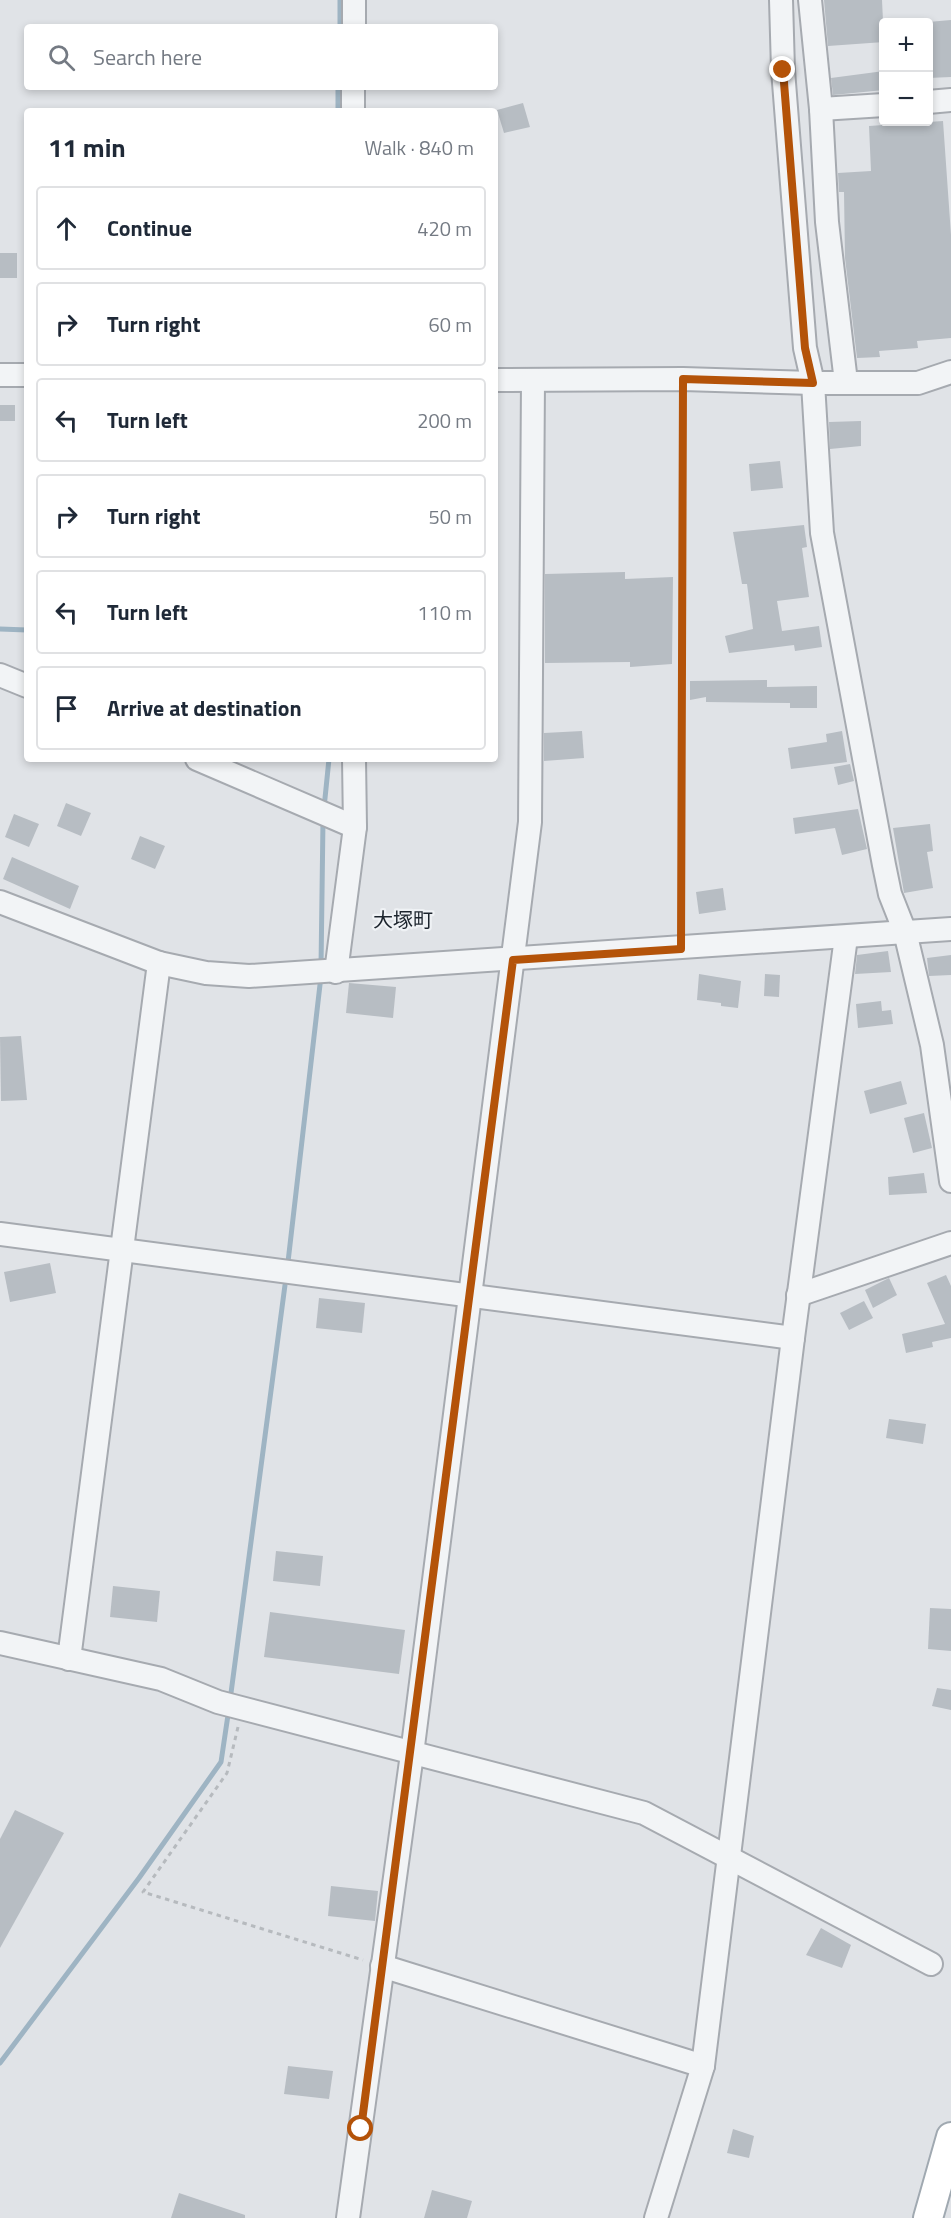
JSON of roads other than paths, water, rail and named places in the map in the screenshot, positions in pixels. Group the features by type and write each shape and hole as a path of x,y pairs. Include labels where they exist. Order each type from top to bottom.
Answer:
{"main road":[{"path":"928,2218 951,2137"}],"street":[{"path":"354,0 354,24"},
{"path":"781,0 783,70 805,348 813,383 822,533 890,894 905,932 932,1045 945,1088 951,1181"},
{"path":"810,0 821,109 827,222 846,382"},
{"path":"353,90 353,108"},
{"path":"933,102 951,100"},
{"path":"821,109 879,105"},
{"path":"498,380 683,379 918,383 951,372"},
{"path":"0,375 24,375"},
{"path":"348,2218 412,1754 468,1296 530,822 533,380"},
{"path":"0,675 24,685"},
{"path":"204,762 355,827"},
{"path":"336,972 355,827 354,762"},
{"path":"0,902 159,963 206,973 249,976 681,949 951,929"},
{"path":"656,2218 704,2066 798,1295 846,937"},
{"path":"69,1659 124,1250 159,963"},
{"path":"0,1234 793,1338"},
{"path":"798,1295 951,1243"},
{"path":"0,1643 161,1679 218,1702 644,1813 931,1964"},
{"path":"382,1966 704,2066"}],"waterway":[{"path":"340,0 340,24"},
{"path":"338,90 338,108"},
{"path":"0,629 24,630"},
{"path":"324,808 329,762"},
{"path":"321,967 323,820"},
{"path":"288,1262 321,976"},
{"path":"231,1693 285,1285"},
{"path":"0,2063 139,1878 221,1762 228,1715"}],"district":[{"name":"大塚町","path":"403,919"}]}
